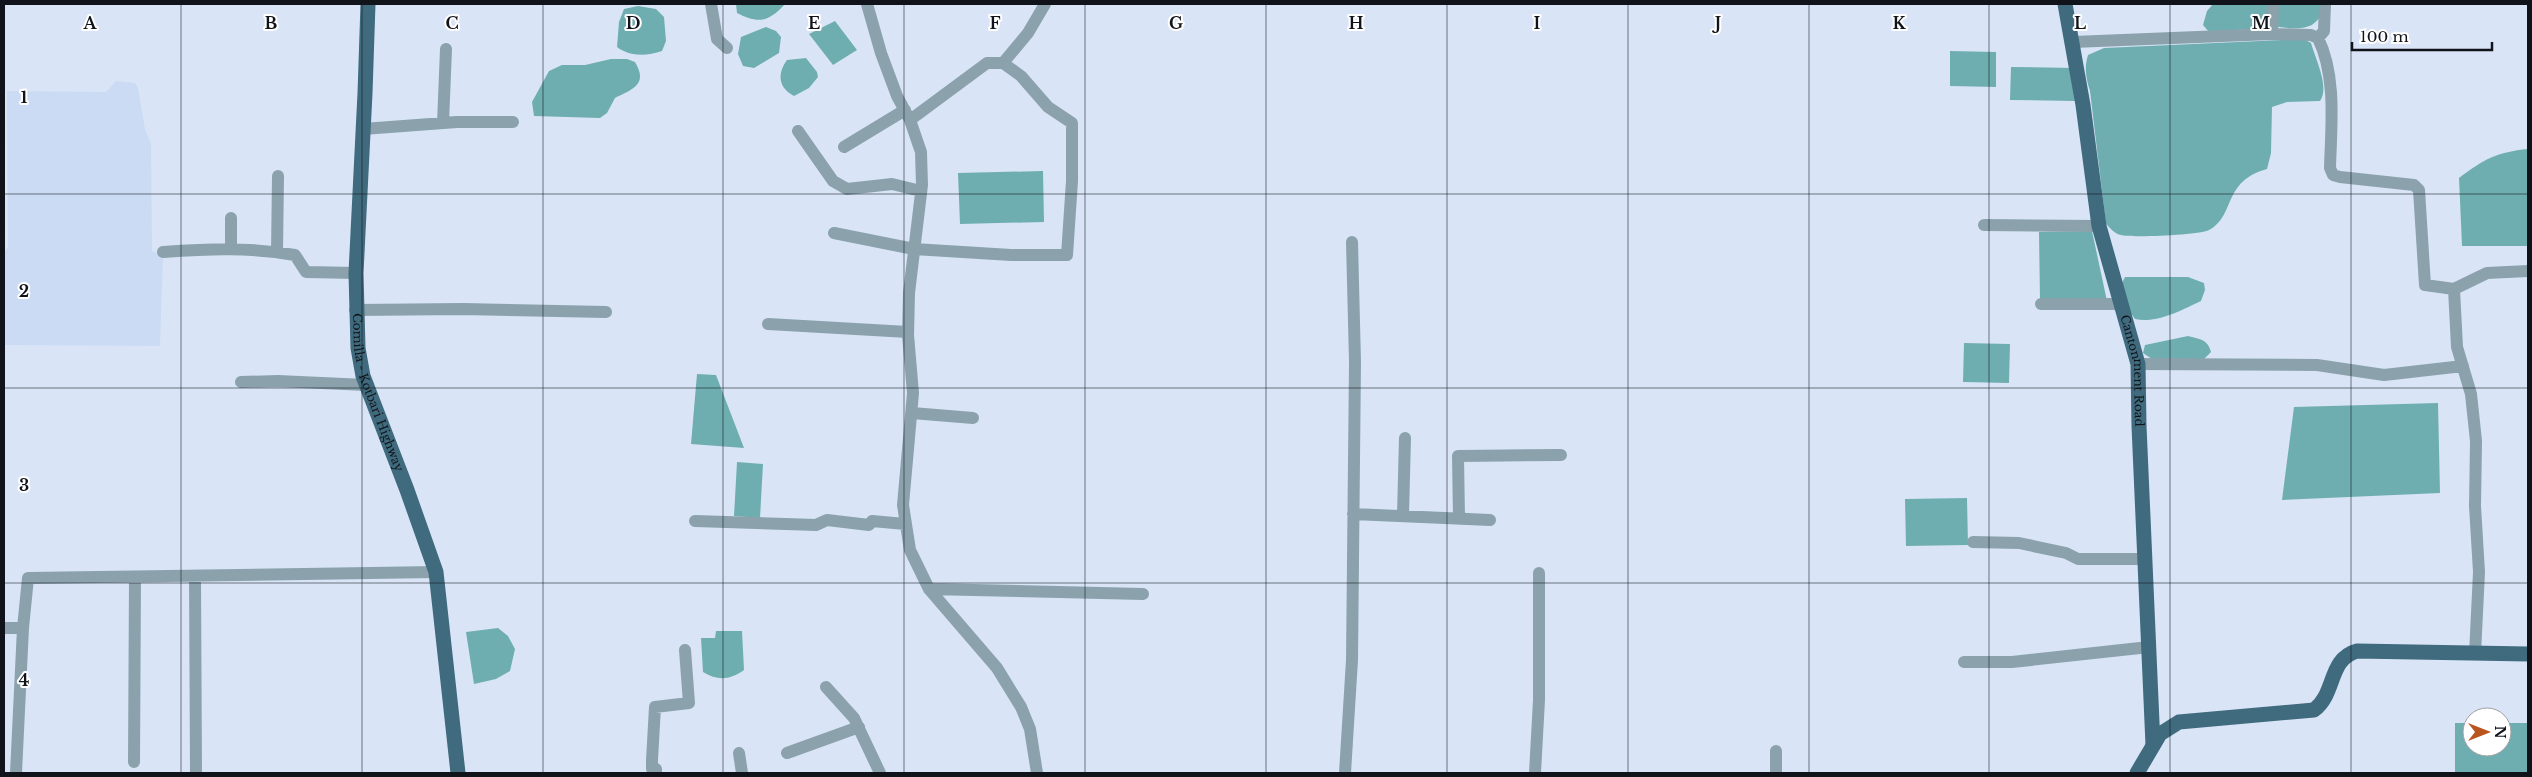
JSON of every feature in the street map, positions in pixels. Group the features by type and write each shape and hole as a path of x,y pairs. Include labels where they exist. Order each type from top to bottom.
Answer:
{"main road":[{"name":"Comilla - Kotbari Highway","path":"368,4 364,129 356,273 355,310 358,348 366,385 436,572 458,773"},
{"name":"Cantonment Road","path":"2064,4 2073,42 2099,226 2138,364 2153,745"},
{"path":"2137,773 2160,734 2178,722 2314,710 2321,705 2326,696 2342,658 2357,651 2528,654"}],"street":[{"path":"711,4 717,39 728,48"},
{"path":"867,4 881,53 921,152 921,191 914,249 908,332 913,393 912,413 903,505 910,550 929,589 997,668 1021,707 1030,729 1037,773"},
{"path":"1003,63 1028,33 1046,4"},
{"path":"2272,34 2273,4"},
{"path":"2318,38 2324,31 2325,4"},
{"path":"2073,42 2272,34 2311,35 2318,38 2328,65 2331,108 2330,168 2333,175 2414,185 2419,190 2423,282 2428,286 2454,289 2487,273 2528,271"},
{"path":"443,123 446,49"},
{"path":"834,234 914,249 1011,255 1067,255 1067,232 1072,182 1072,123 1048,107 1021,76 1003,63 987,63 907,115 844,147"},
{"path":"364,129 443,123 513,122"},
{"path":"798,131 833,181 847,189 886,184 921,191"},
{"path":"277,252 278,176"},
{"path":"231,218 231,249"},
{"path":"1984,225 2099,226"},
{"path":"1345,773 1352,660 1355,362 1352,242"},
{"path":"163,252 231,249 277,252 295,255 306,272 356,273"},
{"path":"2454,289 2457,347 2471,394 2476,441 2475,506 2479,572 2475,654"},
{"path":"2041,304 2120,304"},
{"path":"355,310 463,308 606,312"},
{"path":"768,324 908,332"},
{"path":"2138,364 2317,365 2384,375 2463,366"},
{"path":"241,382 278,381 366,385"},
{"path":"912,413 973,418"},
{"path":"1403,515 1405,438"},
{"path":"1459,518 1458,456 1561,454"},
{"path":"1353,514 1490,520"},
{"path":"695,521 816,525 827,520 869,525 872,521 905,524"},
{"path":"1972,542 2019,543 2066,553 2078,559 2146,559"},
{"path":"16,773 23,628 28,578 436,572"},
{"path":"1535,773 1539,700 1539,573"},
{"path":"134,762 135,577"},
{"path":"195,577 196,773"},
{"path":"929,589 1143,594"},
{"path":"4,628 23,628"},
{"path":"1964,662 2012,662 2149,647"},
{"path":"656,773 656,769 652,769 652,760 656,707 689,703 685,650"},
{"path":"826,687 854,718 880,773"},
{"path":"787,752 859,728"},
{"path":"1776,751 1776,773"},
{"path":"739,752 742,773"}],"shaded area":[{"path":"736,4 785,4 774,15 757,20 737,13"},
{"path":"2213,4 2267,4 2269,14 2267,26 2263,28 2209,32 2203,25 2207,11"},
{"path":"2276,4 2323,4 2318,20 2313,24 2306,27 2291,28 2274,26"},
{"path":"638,6 656,9 664,17 666,41 662,51 639,55 627,53 617,47 619,22 624,9"},
{"path":"835,21 857,50 833,65 809,34"},
{"path":"766,27 776,31 781,37 779,53 754,68 743,66 738,54 741,37"},
{"path":"2304,39 2311,43 2321,72 2323,95 2320,101 2287,102 2272,107 2271,153 2267,169 2253,174 2243,182 2236,190 2217,224 2203,232 2180,235 2127,236 2113,231 2106,224 2090,91 2086,73 2088,55 2104,48"},
{"path":"1950,51 1996,52 1996,87 1950,86"},
{"path":"806,58 817,72 818,77 809,88 794,96 782,85 782,70 787,60"},
{"path":"611,59 627,59 635,62 640,76 636,86 615,98 607,113 600,118 534,116 532,102 549,71 562,65 585,65"},
{"path":"2011,67 2075,68 2075,101 2010,100"},
{"path":"116,81 135,83 138,88 145,129 151,144 152,251 163,256 160,346 4,345 4,252 8,247 7,91 106,92"},
{"path":"2528,149 2528,246 2462,246 2459,178 2476,166 2499,154"},
{"path":"1043,171 1044,222 960,224 958,173"},
{"path":"2092,231 2107,301 2040,300 2039,232"},
{"path":"2125,277 2188,277 2204,283 2205,290 2201,301 2177,312 2152,320 2135,319 2128,309 2121,285"},
{"path":"2188,336 2208,344 2211,352 2204,359 2152,359 2143,353 2145,345"},
{"path":"1964,343 2010,344 2009,383 1963,382"},
{"path":"697,374 716,375 744,448 691,444"},
{"path":"2438,403 2440,493 2282,500 2294,407"},
{"path":"737,462 763,464 760,518 734,516"},
{"path":"1967,498 1968,545 1906,546 1905,499"},
{"path":"498,628 508,636 515,649 510,671 496,679 474,684 466,632"},
{"path":"716,631 742,631 744,670 734,676 719,678 703,672 701,638 715,638"},
{"path":"2455,723 2462,723 2462,757 2512,757 2512,723 2528,723 2528,773 2455,773"}]}
